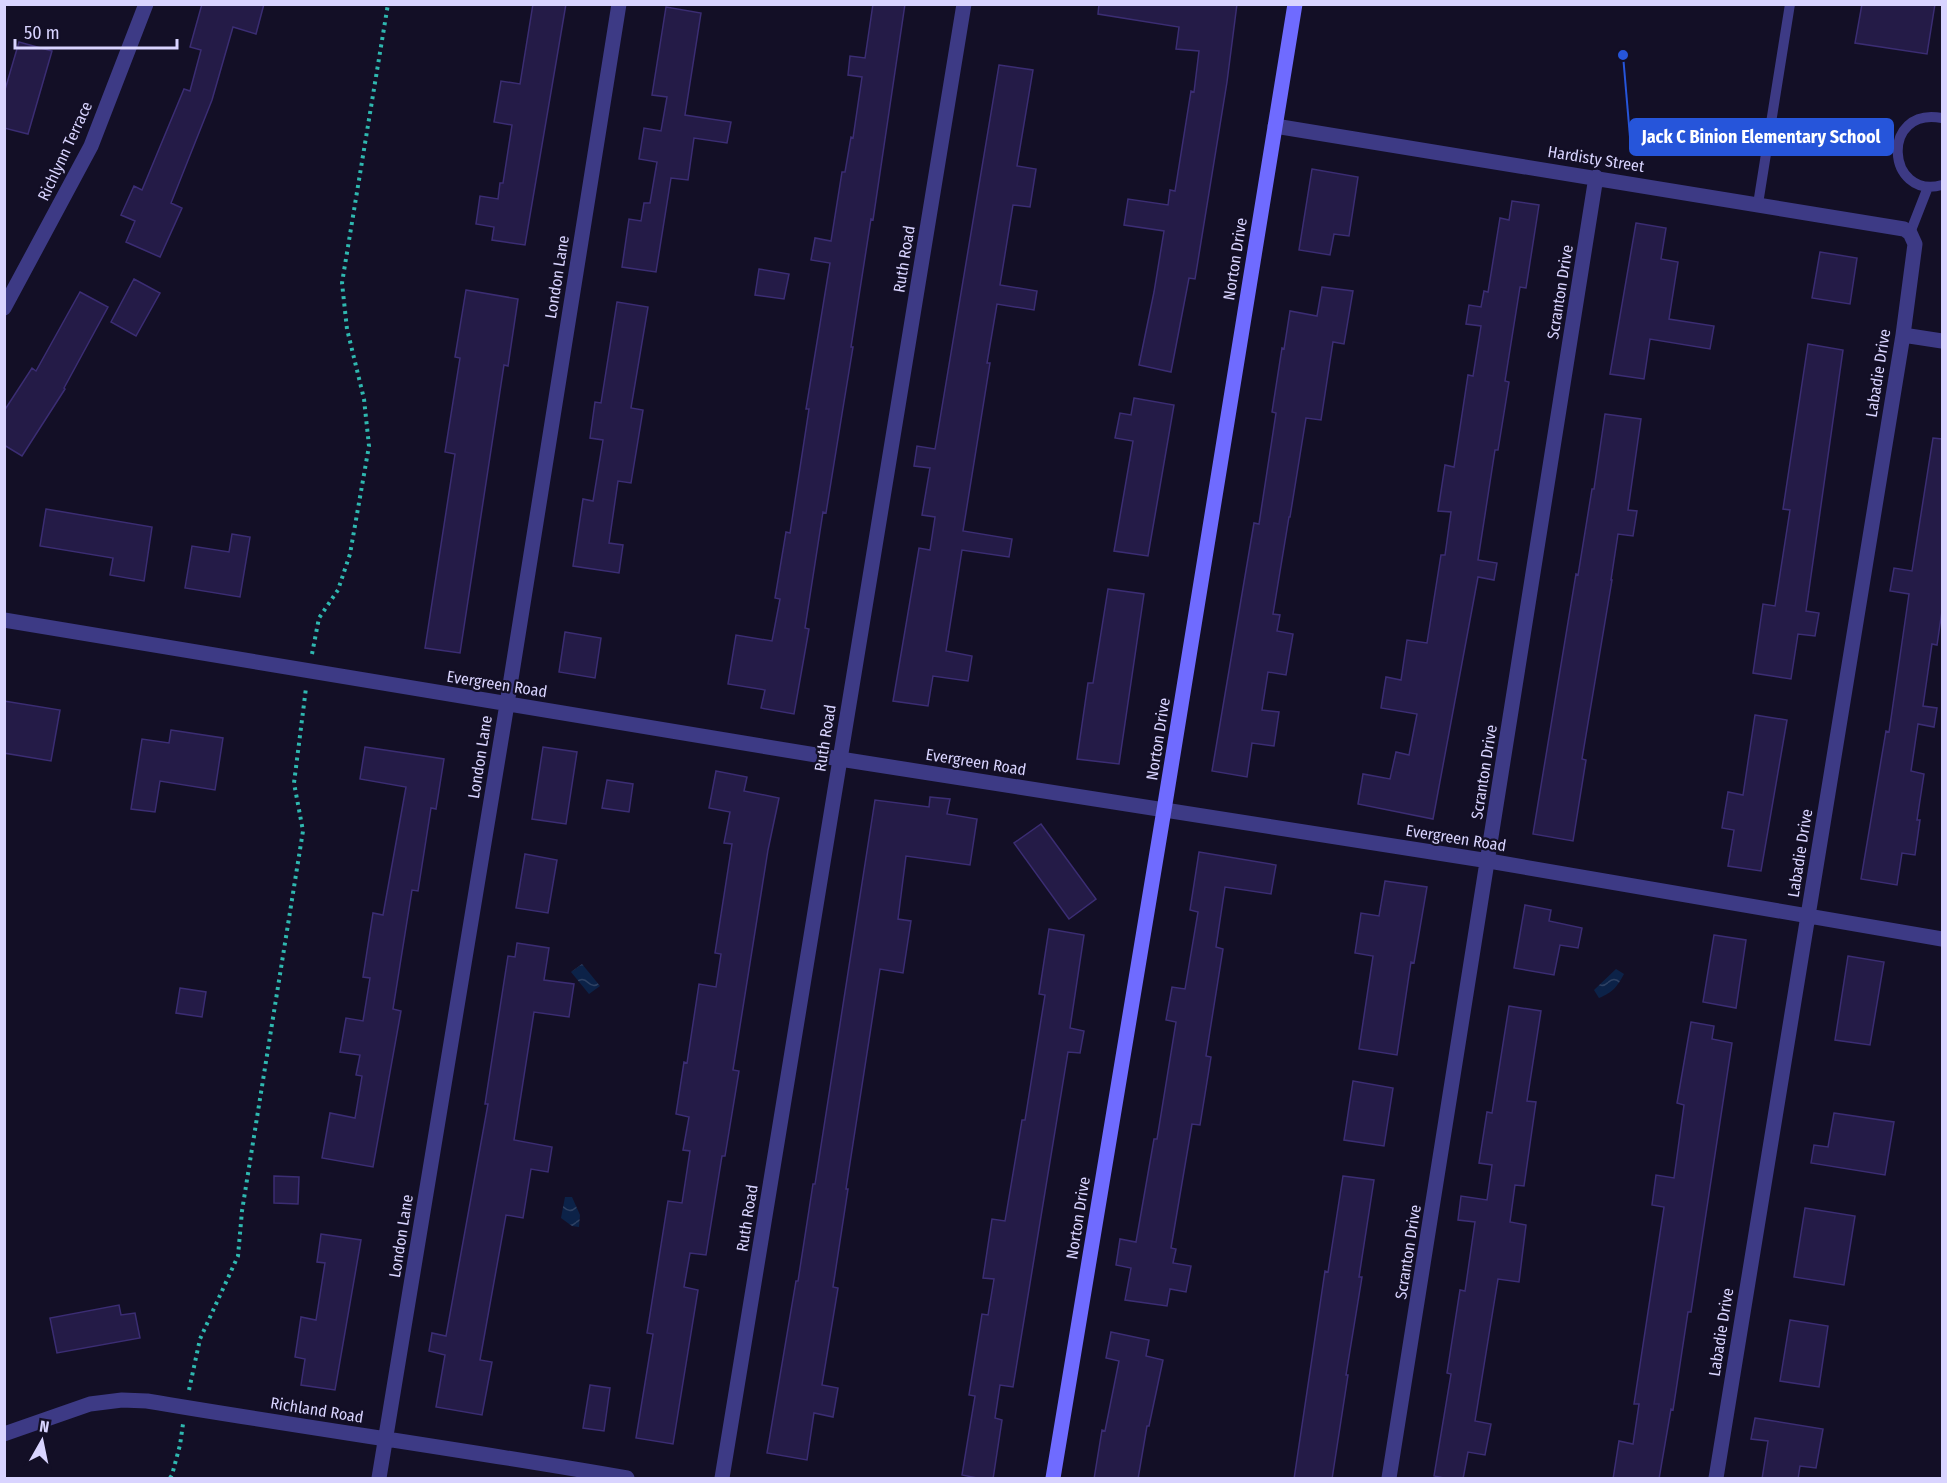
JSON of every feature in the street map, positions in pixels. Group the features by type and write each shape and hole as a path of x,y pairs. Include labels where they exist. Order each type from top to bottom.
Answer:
{"street":[{"name":"Richlynn Terrace","path":"4,308 91,146 146,4"},
{"name":"London Lane","path":"379,1479 507,704 619,4"},
{"name":"Ruth Road","path":"722,1479 964,4"},
{"name":"Norton Drive","path":"1053,1479 1295,4"},
{"name":"Hardisty Street","path":"1275,126 1758,204 1904,229 1910,233"},
{"name":"Scranton Drive","path":"1389,1479 1596,177"},
{"name":"Labadie Drive","path":"1716,1479 1903,335 1915,244 1910,233"},
{"path":"1903,335 1942,341"},
{"name":"Evergreen Road","path":"4,620 840,759 1489,861 1942,939"},
{"name":"Richland Road","path":"4,1434 90,1404 122,1400 147,1401 494,1455 627,1479"}],"lane":[{"path":"1758,204 1790,4"},
{"path":"1942,118 1933,116 1921,118 1910,124 1902,133 1897,156 1901,168 1918,184 1928,187 1942,185"},
{"path":"1910,233 1928,187"}],"path":[{"path":"170,1479 180,1446 185,1407 200,1339 238,1256 242,1211 303,831 294,783 308,671 319,618 338,590 350,554 369,446 364,399 347,329 342,283 388,4"}],"water":[{"path":"582,964 600,986 589,994 571,972"},
{"path":"1616,969 1624,974 1617,986 1599,998 1594,990"},
{"path":"565,1197 572,1197 580,1215 579,1227 572,1226 561,1218"}],"building":[{"path":"202,4 264,4 256,34 233,27 212,100 171,203 182,208 160,257 126,242 135,221 121,215 134,186 142,190 184,89 190,91 201,50 190,47"},
{"path":"533,4 566,4 525,245 492,240 494,227 476,224 480,196 498,199 500,183 503,183 512,125 494,122 501,81 520,84"},
{"path":"873,4 905,4 873,220 871,219 851,347 853,347 826,513 823,512 805,628 809,629 794,714 761,708 765,690 728,684 736,635 772,641 780,599 775,598 786,532 790,533 809,409 806,409 830,263 811,260 815,238 831,241 842,172 845,172 851,137 853,138 862,77 848,75 850,56 865,58"},
{"path":"1099,4 1237,4 1227,82 1195,279 1189,278 1171,372 1139,365 1164,231 1124,225 1128,199 1168,205 1170,190 1175,191 1191,91 1194,92 1199,51 1176,49 1179,27 1098,14"},
{"path":"1862,4 1935,4 1927,54 1855,43"},
{"path":"666,7 701,13 685,115 731,122 727,143 694,138 688,180 671,178 656,272 622,267 629,219 641,221 644,203 650,203 657,162 639,159 644,128 661,131 667,97 652,95"},
{"path":"19,42 52,51 28,134 4,128 4,93"},
{"path":"999,65 1033,70 1017,166 1036,169 1030,207 1013,205 1000,285 1037,291 1034,310 997,304 987,363 990,363 963,531 1012,539 1009,557 962,550 946,651 972,656 968,681 933,676 928,706 893,701 919,548 930,550 935,517 922,515 930,468 914,466 917,446 935,449"},
{"path":"1312,169 1358,177 1349,236 1334,234 1330,255 1299,250"},
{"path":"1512,201 1539,205 1526,288 1520,287 1505,381 1509,382 1498,450 1495,450 1478,560 1497,563 1494,580 1478,577 1433,819 1358,804 1363,774 1390,779 1396,752 1409,755 1417,714 1381,708 1386,677 1401,680 1407,640 1427,643 1441,555 1445,555 1451,512 1438,511 1445,465 1454,467 1468,375 1473,376 1481,326 1466,324 1469,305 1481,307 1484,291 1488,292 1500,218 1509,220"},
{"path":"1636,223 1666,228 1661,259 1678,262 1669,319 1714,326 1710,349 1650,339 1644,379 1610,374"},
{"path":"1820,252 1857,258 1850,304 1812,298"},
{"path":"759,269 789,274 784,299 755,295"},
{"path":"134,279 160,293 136,336 111,322"},
{"path":"1322,287 1353,291 1344,344 1333,342 1321,420 1306,418 1273,614 1280,615 1277,631 1293,634 1286,675 1268,672 1262,710 1279,712 1274,746 1252,743 1247,777 1212,771 1254,523 1259,524 1276,413 1272,412 1290,311 1317,316"},
{"path":"466,290 518,299 508,366 504,365 460,653 425,648 455,454 445,452 460,358 455,357"},
{"path":"80,292 108,307 65,389 22,456 4,445 4,411 32,368 36,371"},
{"path":"617,302 648,307 631,408 643,410 631,483 618,481 609,543 623,545 619,573 573,566 583,499 593,501 603,440 590,438 595,402 601,403"},
{"path":"1808,344 1843,350 1806,611 1819,613 1815,636 1798,634 1791,679 1753,673 1763,604 1775,606 1790,510 1783,509"},
{"path":"1134,398 1174,405 1148,556 1114,551 1133,441 1115,438 1120,413 1131,415"},
{"path":"1605,414 1641,419 1628,510 1637,511 1633,536 1618,534 1582,759 1586,760 1573,841 1533,834 1576,574 1578,575 1592,489 1594,489"},
{"path":"1933,438 1942,439 1942,611 1937,645 1932,644 1923,706 1937,708 1934,727 1918,724 1911,771 1924,774 1917,820 1920,820 1915,855 1902,853 1897,885 1861,879 1886,731 1889,732 1909,594 1890,591 1894,568 1912,571"},
{"path":"46,509 152,527 144,581 110,575 113,558 40,546"},
{"path":"232,534 250,537 240,597 185,588 192,546 229,552"},
{"path":"1108,589 1144,594 1119,764 1077,759 1088,683 1093,683"},
{"path":"565,632 601,638 595,678 559,672"},
{"path":"4,701 60,710 51,761 4,753"},
{"path":"1755,715 1787,720 1761,871 1728,866 1734,830 1722,828 1728,792 1743,795"},
{"path":"171,730 223,738 215,790 160,781 155,812 131,809 142,739 169,743"},
{"path":"365,747 444,759 436,809 431,808 418,891 412,890 393,1009 401,1011 373,1167 322,1158 330,1113 355,1118 362,1076 356,1075 360,1055 340,1052 346,1018 363,1021 370,978 363,977 373,913 383,915 406,787 360,779"},
{"path":"543,747 577,752 566,824 532,819"},
{"path":"716,771 747,777 744,791 779,798 768,850 733,1070 739,1071 706,1255 690,1253 684,1287 698,1290 673,1444 636,1438 653,1334 647,1333 668,1201 682,1203 690,1151 683,1150 689,1117 676,1114 684,1062 687,1063 699,984 716,987 721,954 715,953 732,844 724,843 730,812 709,808"},
{"path":"607,780 633,784 629,812 602,808"},
{"path":"930,797 950,799 947,814 977,819 970,865 906,856 898,919 911,921 903,973 880,969 833,1287 838,1288 822,1385 838,1388 833,1417 814,1413 807,1460 767,1453 813,1184 815,1184 875,800 929,807"},
{"path":"1041,824 1096,899 1069,919 1014,843"},
{"path":"1199,852 1276,865 1271,894 1225,887 1216,947 1223,949 1206,1056 1211,1057 1200,1125 1192,1124 1171,1248 1176,1249 1173,1263 1191,1266 1186,1292 1170,1289 1167,1306 1125,1300 1131,1268 1116,1265 1120,1239 1136,1242 1154,1139 1157,1139 1176,1022 1166,1020 1172,987 1185,989 1198,912 1190,910"},
{"path":"525,854 557,860 548,913 516,908"},
{"path":"1385,881 1427,887 1414,963 1411,962 1397,1055 1359,1049 1373,956 1355,953 1361,913 1379,916"},
{"path":"1525,905 1551,910 1549,921 1582,928 1578,948 1560,945 1554,975 1514,968"},
{"path":"1049,929 1084,935 1070,1028 1084,1031 1080,1053 1068,1052 1013,1387 1000,1385 995,1418 1002,1420 993,1479 982,1479 962,1475 975,1396 969,1395 982,1314 988,1315 994,1279 983,1278 992,1219 1005,1221 1022,1120 1025,1120 1045,995 1039,994"},
{"path":"1714,935 1746,940 1736,1008 1703,1002"},
{"path":"517,943 549,948 544,980 574,984 569,1017 534,1012 514,1140 552,1147 548,1172 531,1169 523,1218 506,1215 480,1360 492,1362 482,1415 436,1407 445,1355 429,1351 432,1333 446,1336 488,1104 485,1104 508,956 515,957"},
{"path":"1848,956 1884,962 1870,1045 1835,1040"},
{"path":"180,988 206,992 202,1017 176,1013"},
{"path":"1509,1006 1541,1011 1527,1101 1536,1102 1524,1186 1515,1185 1510,1222 1526,1225 1519,1282 1498,1279 1475,1421 1491,1424 1485,1455 1468,1452 1463,1479 1449,1479 1434,1476 1451,1374 1447,1373 1460,1290 1465,1291 1475,1222 1458,1220 1461,1196 1487,1200 1492,1165 1479,1163 1487,1112 1492,1113"},
{"path":"1691,1022 1714,1026 1712,1039 1732,1043 1691,1312 1688,1312 1673,1410 1671,1409 1659,1479 1613,1479 1619,1441 1633,1444 1639,1404 1634,1404 1664,1207 1652,1205 1656,1175 1674,1178 1684,1105 1677,1103"},
{"path":"1353,1081 1393,1088 1384,1146 1344,1140"},
{"path":"1834,1113 1894,1122 1885,1175 1811,1163 1814,1145 1828,1147"},
{"path":"274,1176 299,1177 298,1204 274,1203"},
{"path":"1343,1176 1374,1180 1332,1479 1294,1479 1325,1271 1328,1272"},
{"path":"1805,1208 1855,1216 1844,1285 1794,1277"},
{"path":"321,1234 361,1240 335,1390 301,1385 305,1359 295,1357 301,1317 316,1320 325,1263 317,1262"},
{"path":"119,1305 121,1315 135,1313 140,1338 57,1353 50,1318"},
{"path":"1790,1320 1828,1326 1819,1387 1780,1381"},
{"path":"1111,1332 1149,1340 1146,1356 1163,1360 1149,1426 1147,1426 1138,1479 1094,1479 1102,1430 1105,1431 1119,1361 1106,1358"},
{"path":"590,1385 610,1388 604,1431 583,1428"},
{"path":"1755,1418 1823,1429 1816,1468 1800,1466 1798,1479 1762,1479 1768,1441 1751,1439"}],"place":[{"name":"Jack C Binion Elementary School","path":"1623,55"}]}
